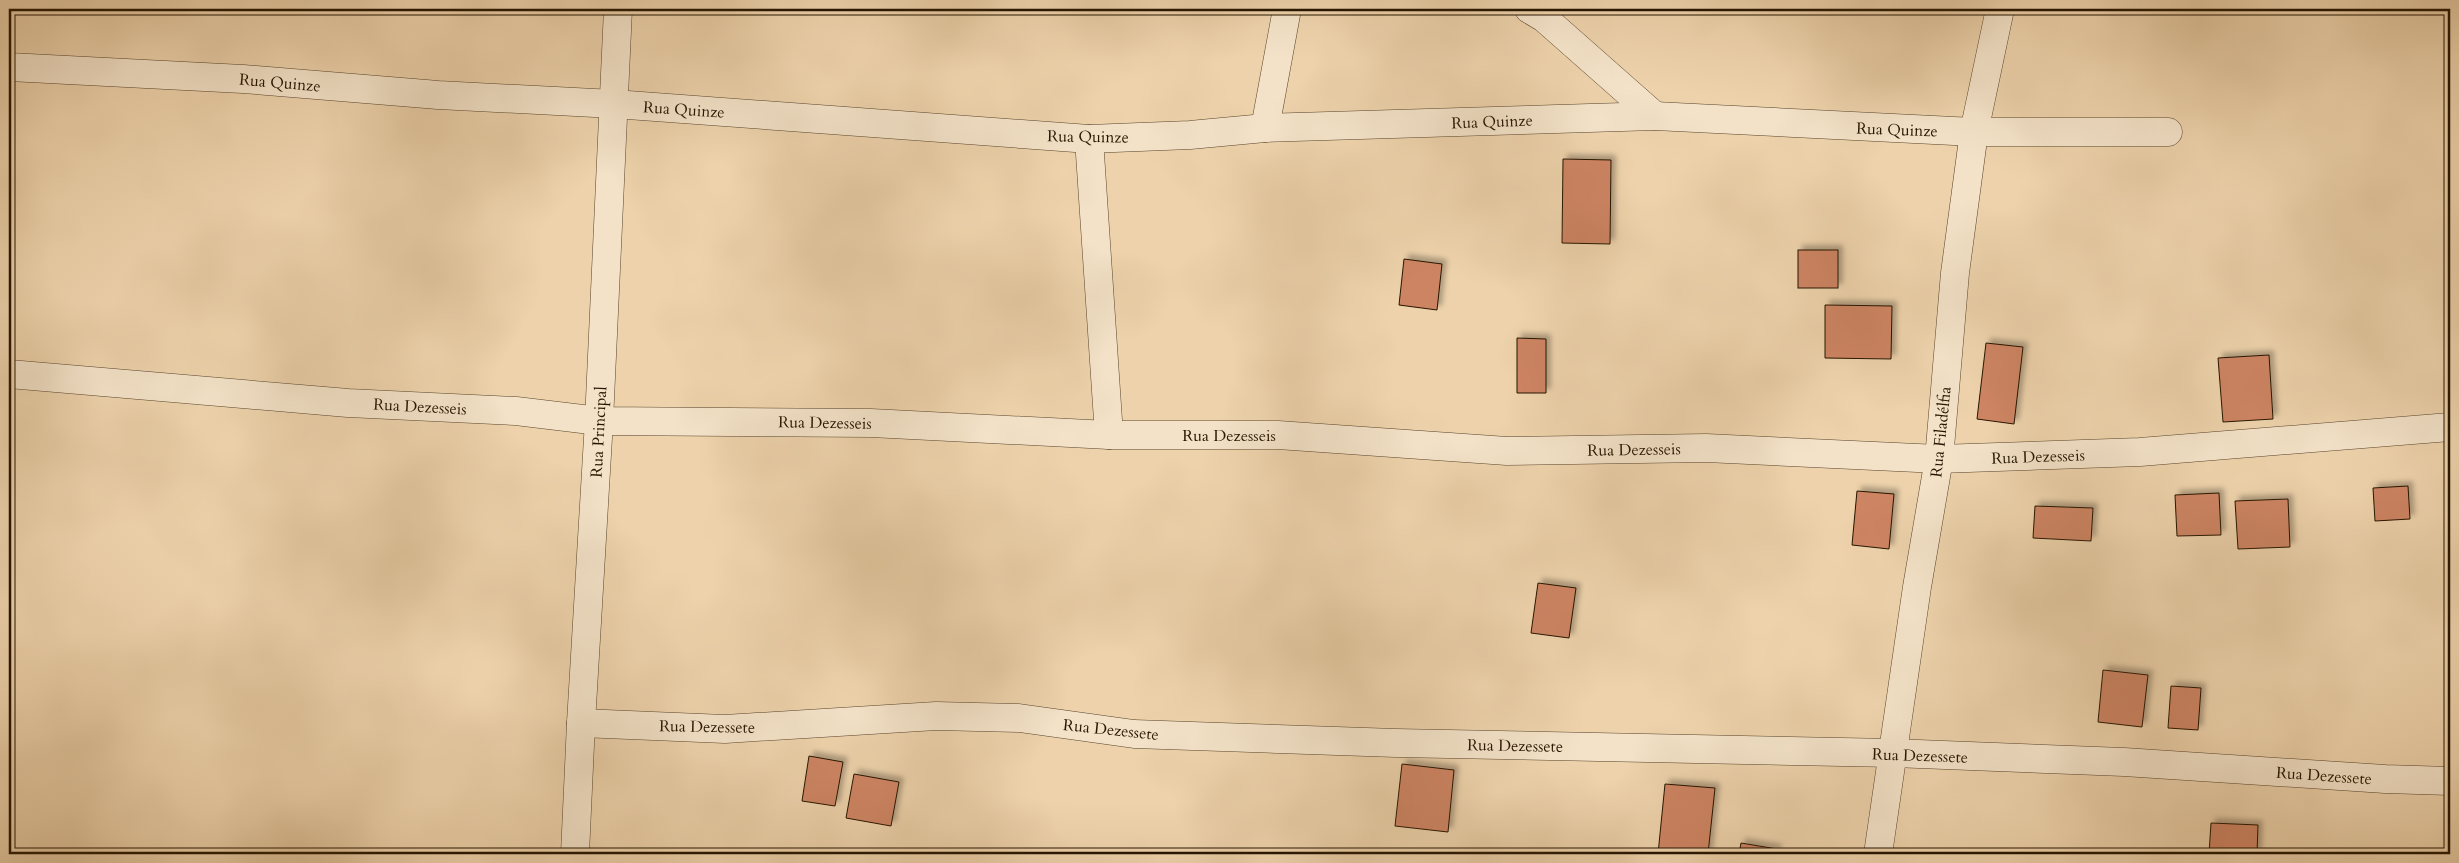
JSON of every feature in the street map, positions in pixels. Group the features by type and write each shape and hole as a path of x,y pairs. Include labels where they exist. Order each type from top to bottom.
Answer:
{"street":[{"name":"Rua Principal","path":"575,854 599,421 618,9"},
{"path":"1265,128 1287,9"},
{"path":"1529,9 1544,18 1655,116"},
{"name":"Rua Filadélfia","path":"1878,854 1939,460 1955,274 1974,132 2000,9"},
{"name":"Rua Quinze","path":"9,67 244,79 438,95 614,104 1089,139 1190,135 1265,128 1655,116 1974,132 2168,132"},
{"path":"1089,139 1109,435"},
{"name":"Rua Dezesseis","path":"9,374 338,402 516,411 599,421 871,422 1109,435 1278,435 1507,451 1706,448 1939,460 2140,452 2450,427"},
{"name":"Rua Dezessete","path":"581,723 725,729 936,716 1019,718 1152,735 1396,743 1893,753 2124,762 2385,779 2450,781"}],"building":[{"path":"1563,159 1611,160 1610,244 1562,243"},
{"path":"1798,250 1838,250 1838,288 1798,288"},
{"path":"1404,259 1442,264 1437,310 1399,305"},
{"path":"1825,305 1892,306 1891,359 1825,358"},
{"path":"1517,338 1546,339 1546,393 1517,393"},
{"path":"1986,343 2023,347 2014,424 1977,419"},
{"path":"2269,355 2273,419 2223,422 2218,358"},
{"path":"2408,486 2410,519 2375,521 2373,488"},
{"path":"1857,491 1894,494 1889,549 1852,545"},
{"path":"2219,493 2221,535 2177,536 2175,495"},
{"path":"2288,499 2290,547 2238,549 2235,501"},
{"path":"2035,506 2093,508 2091,541 2033,538"},
{"path":"1538,583 1576,588 1569,638 1531,633"},
{"path":"2103,670 2148,675 2142,727 2098,722"},
{"path":"2171,686 2201,688 2198,730 2168,728"},
{"path":"809,756 843,762 835,806 802,801"},
{"path":"1402,764 1454,770 1448,832 1395,826"},
{"path":"854,774 899,782 891,826 846,818"},
{"path":"1665,784 1715,788 1708,854 1658,854"},
{"path":"2211,823 2258,825 2257,854 2209,854"},
{"path":"1741,843 1777,849 1776,854 1739,854"}]}
